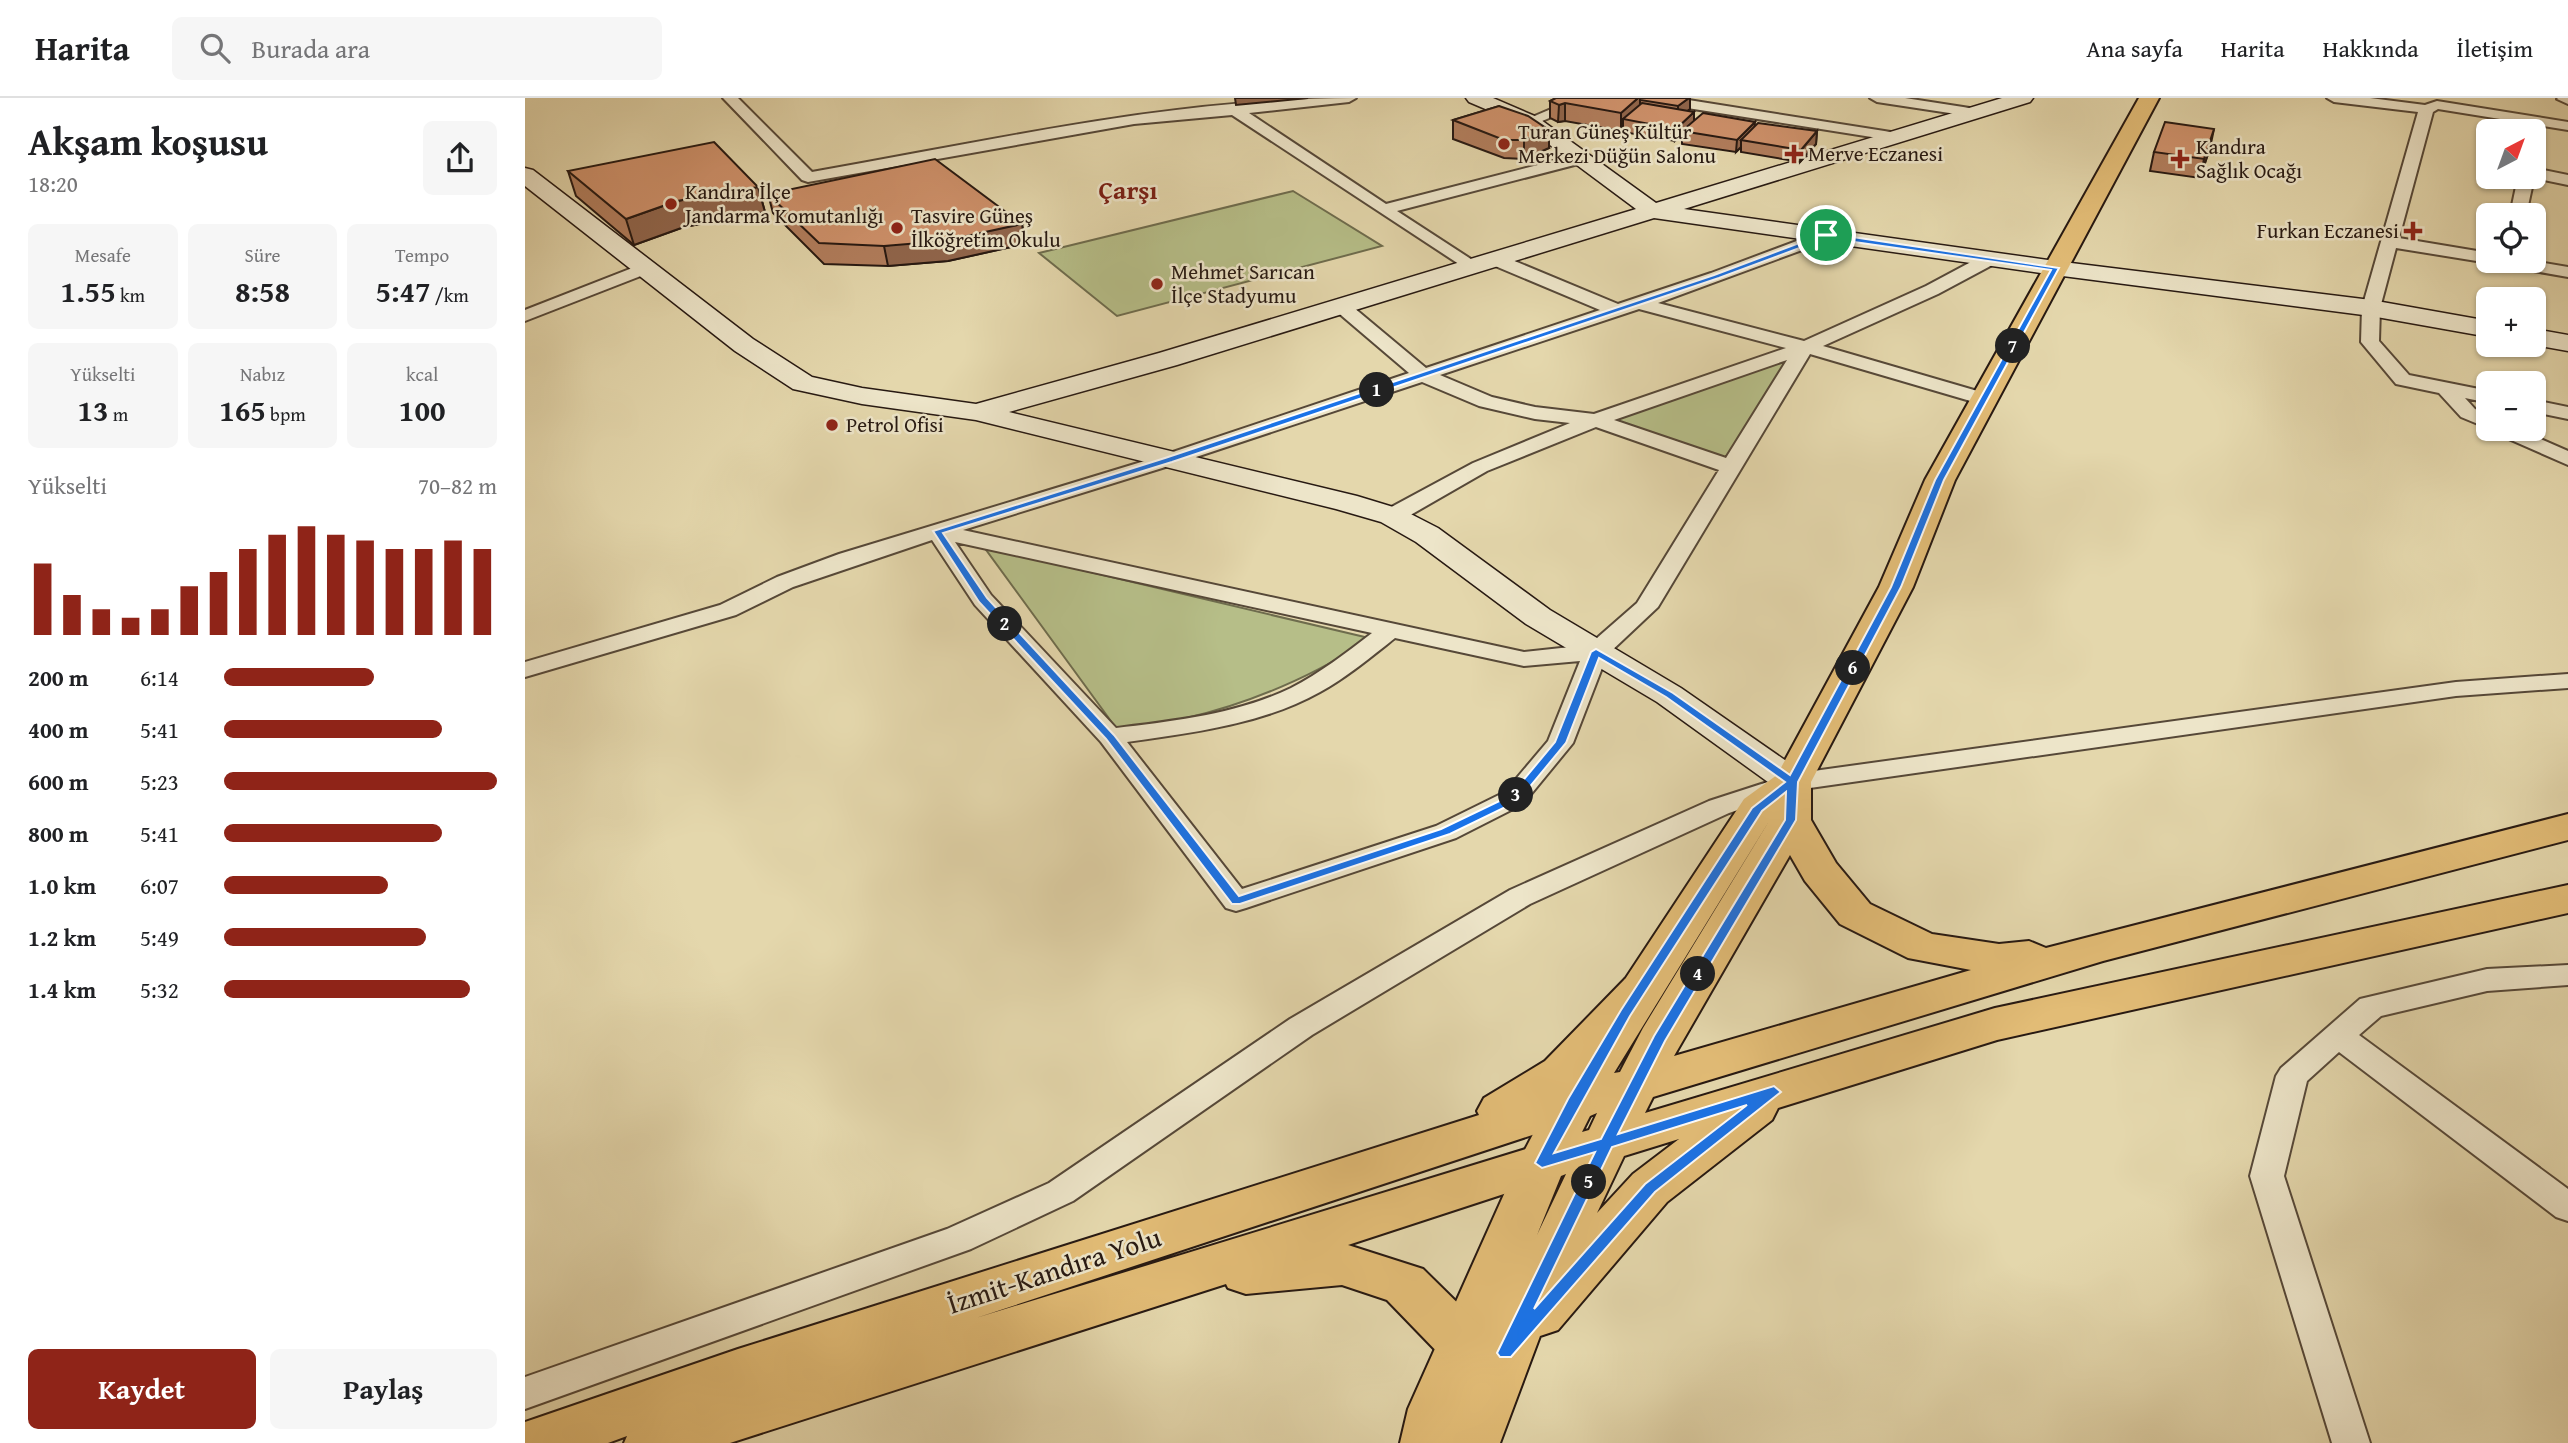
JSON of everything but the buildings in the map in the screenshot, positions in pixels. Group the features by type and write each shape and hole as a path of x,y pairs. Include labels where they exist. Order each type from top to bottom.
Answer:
{"main road":[{"path":"1485,1349 1606,1143 1659,1040 1791,801 1896,587 1940,480 2149,98"},
{"path":"1791,801 1820,871 1855,914 1923,947 1999,959 2097,948 2568,827"},
{"path":"1472,1443 1485,1349 1542,1163 1573,1103 1641,990 1758,808 1791,801"},
{"name":"İzmit-Kandıra Yolu","path":"537,1443 633,1430 1171,1280 1995,1024 2568,899"},
{"name":"İzmit-Kandıra Yolu","path":"633,1430 751,1368 1638,1081 2097,948"},
{"path":"1363,1170 1485,1120 1528,1096 1560,1073 1641,990"},
{"path":"1428,1443 1436,1409 1485,1349 1650,1188 1774,1092"},
{"path":"1171,1280 1342,1264 1405,1284 1485,1349"}],"street":[{"path":"730,98 808,177 1205,105 1235,110 1349,98"},
{"path":"1475,98 1530,121 1653,211 2055,268 2371,308 2476,327"},
{"path":"1530,121 1590,98"},
{"path":"1649,98 1897,137"},
{"path":"1877,98 1976,113"},
{"path":"976,412 1168,359 2023,98"},
{"path":"2334,98 2426,109 2437,105 2468,103 2523,118 2538,127 2568,126"},
{"path":"2426,109 2371,308 2370,342 2403,380 2476,395"},
{"path":"1235,110 1471,267"},
{"path":"2523,118 2568,114"},
{"path":"1384,209 1581,159"},
{"path":"525,174 744,345 803,383 862,396 976,412 1346,502 1392,516 1427,535 1538,617 1669,695 1791,801"},
{"path":"2546,175 2568,180"},
{"path":"525,670 728,610 785,582 834,564 1168,460 1638,303 1826,235"},
{"path":"2389,242 2476,256"},
{"path":"1392,516 1480,467 1595,420 1804,348 1932,290 1990,259"},
{"path":"1494,260 1616,310"},
{"path":"525,316 645,268"},
{"path":"2546,268 2568,272"},
{"path":"1638,303 1984,399"},
{"path":"1341,306 1423,375 1486,402 1535,413 1595,420 1731,467"},
{"path":"2546,339 2568,343"},
{"path":"937,531 983,600 1110,737 1236,901 1445,832 1514,798 1560,743 1596,652 1646,607 1804,348"},
{"path":"2446,389 2469,413 2476,416"},
{"path":"2546,408 2568,413"},
{"path":"2528,441 2568,459"},
{"path":"937,531 1524,659 1596,652"},
{"path":"1110,737 1208,723 1285,699 1329,676 1391,630"},
{"path":"525,1393 959,1239 1061,1192 1301,1027 1520,897 1719,807 1791,801 2456,689 2568,681"},
{"path":"2351,1443 2267,1176 2292,1076 2371,1007 2487,981 2568,975"},
{"path":"2339,1036 2568,1208"}],"green space":[{"name":"Mehmet Sarıcan İlçe Stadyumu","path":"1293,191 1382,246 1117,316 1039,253"},
{"path":"1804,348 1731,467 1595,420"},
{"path":"984,547 1369,638 1306,676 1233,705 1186,718 1116,728"}],"place":[{"name":"Turan Güneş Kültür Merkezi Düğün Salonu","path":"1504,144"},
{"name":"Merve Eczanesi","path":"1794,154"},
{"name":"Kandıra Sağlık Ocağı","path":"2180,159"},
{"name":"Kandıra İlçe Jandarma Komutanlığı","path":"671,204"},
{"name":"Tasvire Güneş İlköğretim Okulu","path":"897,228"},
{"name":"Furkan Eczanesi","path":"2413,231"},
{"name":"Mehmet Sarıcan İlçe Stadyumu","path":"1157,284"},
{"name":"Petrol Ofisi","path":"832,425"}],"district":[{"name":"Çarşı","path":"1128,190"}],"route":[{"path":"1826,235 1717,277 1168,460 937,531 983,600 1110,737 1236,901 1445,832 1514,798 1560,743 1596,652 1669,695 1792,782 1791,820 1659,1040 1606,1143 1774,1092 1650,1188 1505,1353 1606,1143 1542,1163 1573,1103 1626,1013 1758,808 1792,782 1896,587 1940,480 2055,268 1826,235"}]}
